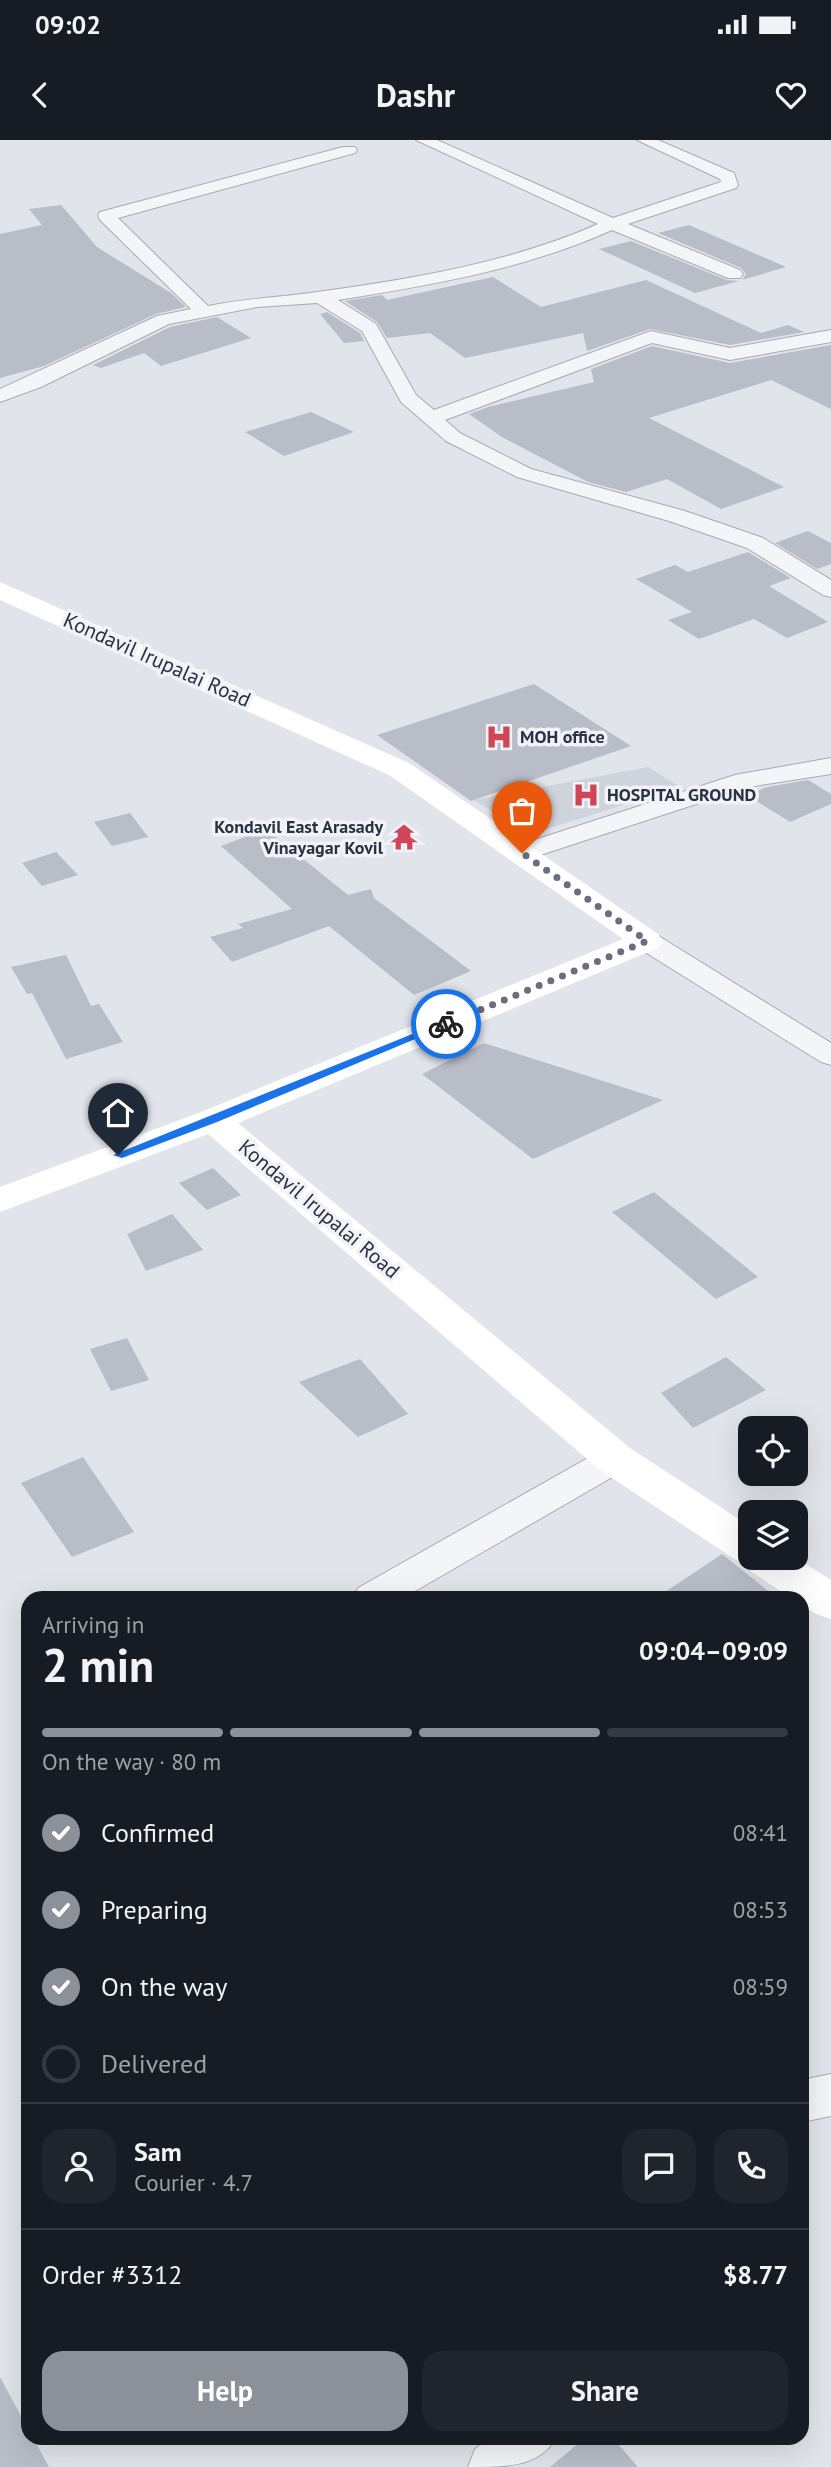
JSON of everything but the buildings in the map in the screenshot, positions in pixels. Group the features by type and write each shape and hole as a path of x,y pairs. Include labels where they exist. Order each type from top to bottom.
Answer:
{"street":[{"path":"424,140 612,224 734,274"},
{"path":"0,396 34,383 164,320 257,302 321,297 430,280 565,245 612,224 730,185 727,176 645,140"},
{"path":"204,312 106,216 349,150"},
{"path":"321,297 369,328 408,398 453,437 524,473 677,516 755,543 831,590"},
{"path":"431,418 651,337 730,354 831,336"},
{"name":"Kondavil Irupalai Road","path":"0,590 400,769 647,941"},
{"path":"522,853 744,780 831,766"},
{"path":"647,941 831,1056"},
{"name":"Kondavil Irupalai Road","path":"647,941 213,1120 615,1459 738,1540"},
{"path":"0,1200 213,1120"},
{"path":"383,1591 615,1459"},
{"path":"782,1570 831,1602"},
{"path":"809,2100 831,2095"},
{"path":"493,2467 522,2445"}],"shaded area":[{"path":"648,767 680,787 531,834 473,800"}],"way so far":[{"path":"446,1024 647,941 522,853"}],"place":[{"name":"MOH office","path":"499,737"},
{"name":"HOSPITAL GROUND","path":"586,795"},
{"name":"Kondavil East Arasady Vinayagar Kovil","path":"404,837"}],"route":[{"path":"118,1155 213,1120 446,1024"}]}
